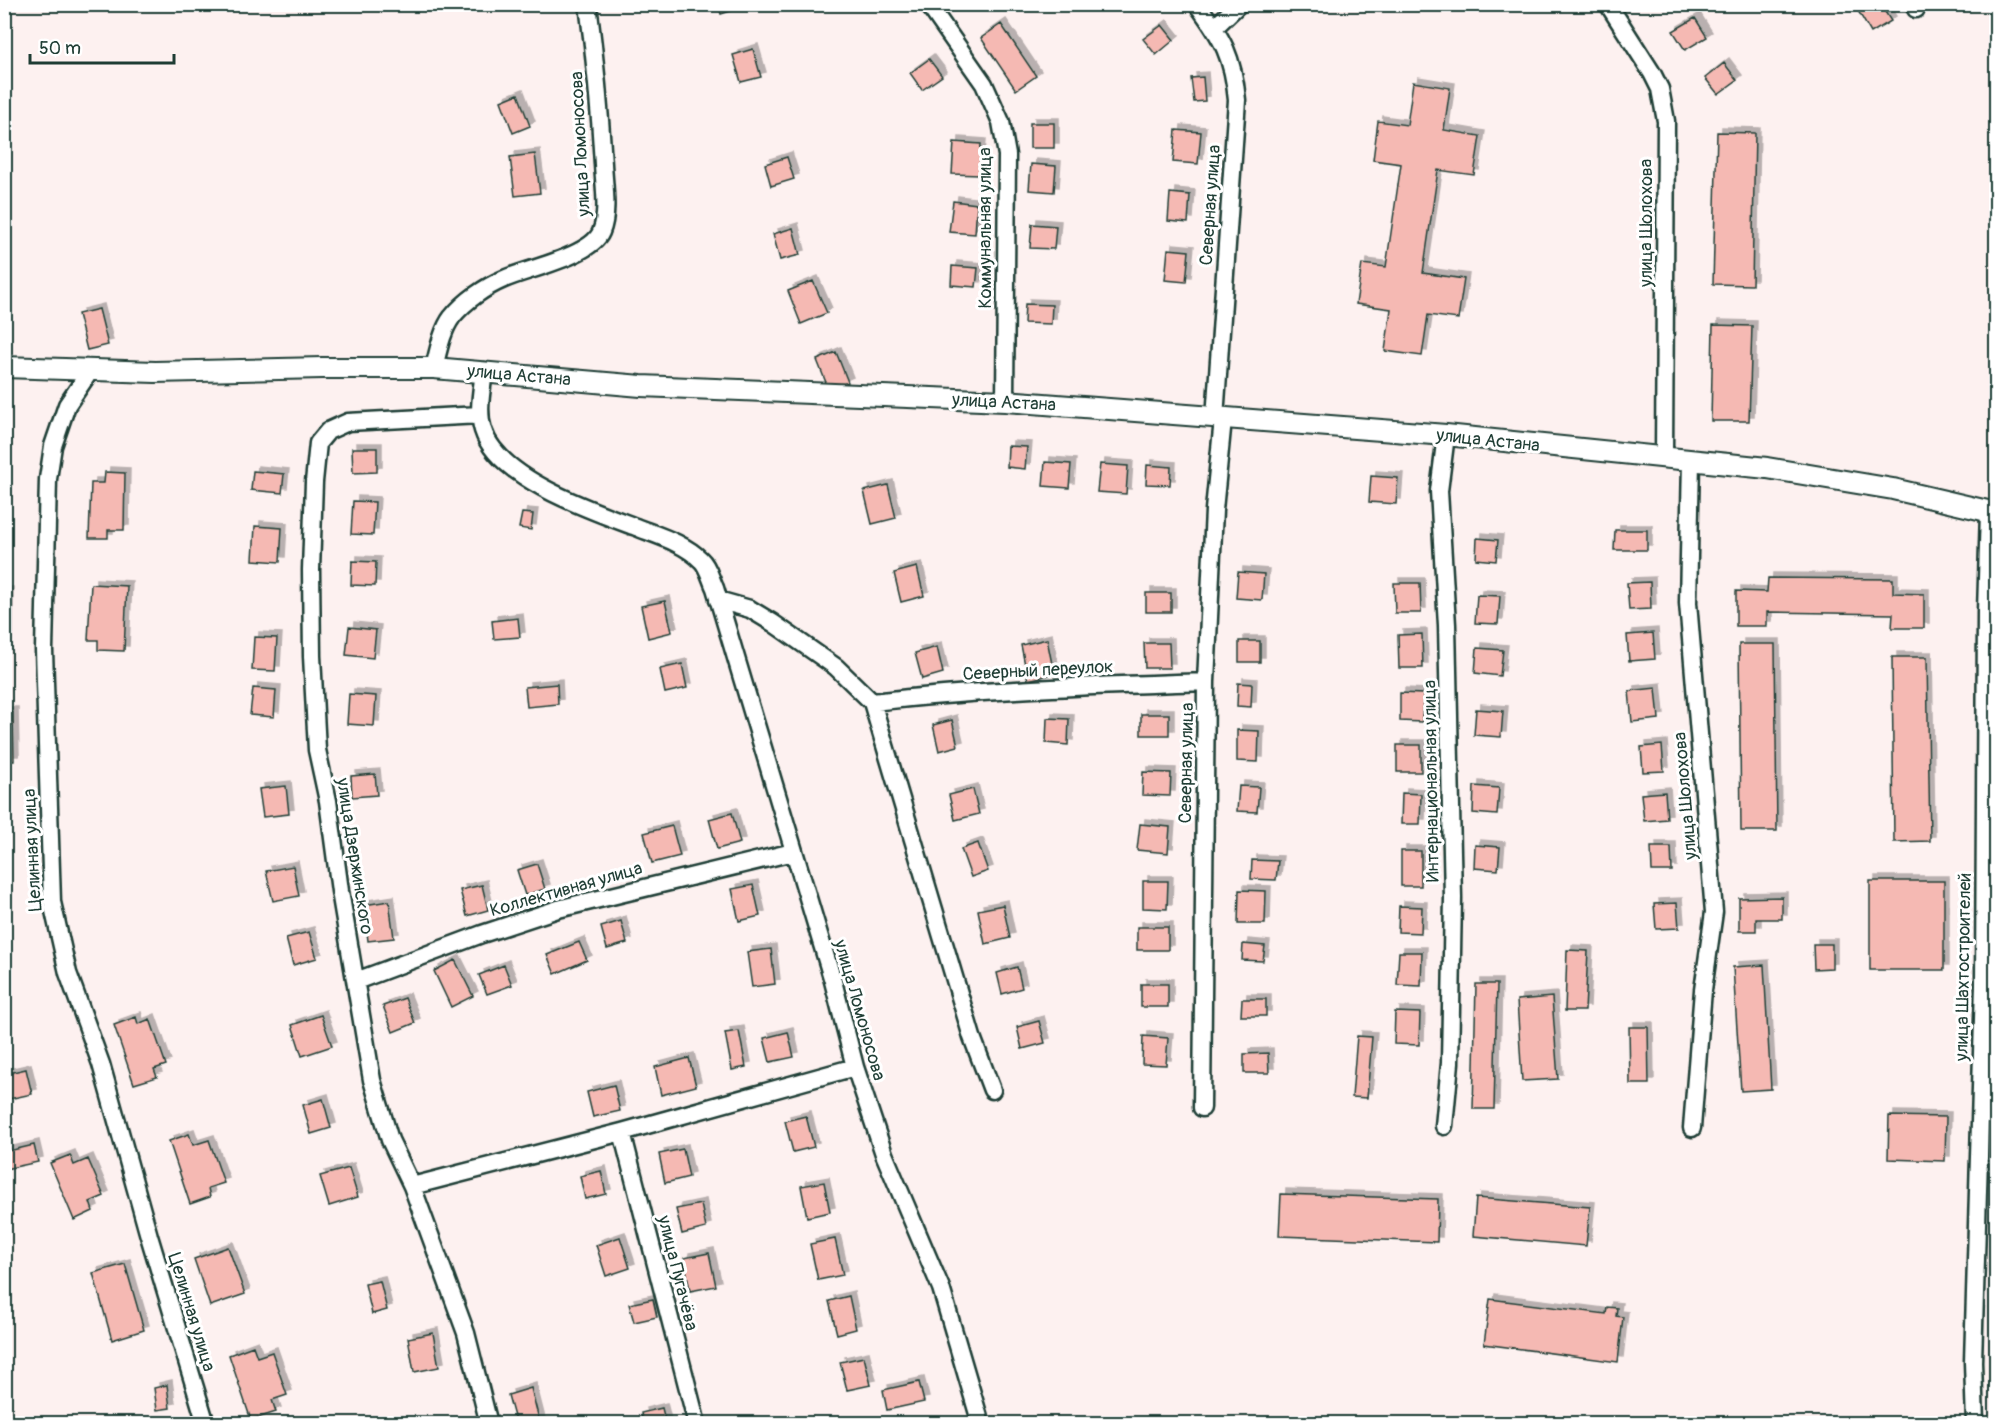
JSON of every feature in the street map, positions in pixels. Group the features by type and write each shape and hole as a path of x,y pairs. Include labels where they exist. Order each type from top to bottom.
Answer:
{"street":[{"name":"улица Ломоносова","path":"434,368 439,346 451,318 473,297 502,279 560,260 592,244 600,234 604,222 605,197 595,56 588,4"},
{"name":"Коммунальная улица","path":"928,4 984,84 1001,122 1007,155 1005,400"},
{"name":"Северная улица","path":"1197,4 1214,28 1231,59 1237,100 1206,682 1202,1108"},
{"path":"1214,28 1239,4"},
{"name":"улица Шолохова","path":"1608,4 1653,73 1660,89 1666,121 1664,458"},
{"name":"улица Астана","path":"4,368 155,372 434,368 641,386 1005,400 1446,435 1767,468 1893,489 1993,512"},
{"name":"Целинная улица","path":"90,371 67,405 52,446 48,479 44,650 52,902 68,973 101,1064 149,1236 206,1424"},
{"name":"улица Ломоносова","path":"484,371 480,415 483,432 499,456 524,477 583,508 683,546 703,561 718,600 833,981 855,1067 884,1154 941,1288 981,1424"},
{"name":"улица Дзержинского","path":"480,415 348,422 328,431 318,443 314,482 311,570 312,656 317,750 328,801 340,891 372,1080 390,1140 412,1186 466,1333 489,1424"},
{"name":"Интернациональная улица","path":"1444,1126 1450,1063 1453,898 1447,625 1439,491 1446,435"},
{"name":"улица Шолохова","path":"1691,461 1688,603 1714,912 1703,990 1692,1128"},
{"name":"улица Шахтостроителей","path":"1975,1424 1973,1362 1984,985 1986,612 1993,512"},
{"path":"718,600 750,609 773,623 837,667 872,702 972,1037 992,1090"},
{"name":"Северный переулок","path":"872,702 921,696 1052,687 1206,682"},
{"name":"Коллективная улица","path":"356,981 482,934 558,909 793,852"},
{"path":"412,1186 622,1132 855,1067"},
{"name":"улица Пугачёва","path":"622,1132 696,1424"}],"building":[{"path":"718,4 742,4 743,7 721,14"},
{"path":"1854,4 1880,4 1891,21 1871,33"},
{"path":"1695,18 1707,37 1685,50 1673,31"},
{"path":"1001,24 1036,76 1016,90 981,38"},
{"path":"1162,25 1174,40 1156,55 1143,39"},
{"path":"753,49 761,77 741,82 733,55"},
{"path":"929,59 942,76 922,90 910,73"},
{"path":"1724,63 1737,80 1718,94 1705,78"},
{"path":"1203,77 1205,101 1194,102 1191,78"},
{"path":"1413,82 1450,88 1444,130 1480,136 1474,175 1438,170 1423,273 1464,279 1458,319 1428,315 1422,356 1385,351 1391,309 1356,304 1362,264 1386,267 1401,164 1373,160 1378,121 1407,125"},
{"path":"518,94 530,126 513,133 501,101"},
{"path":"1030,123 1054,123 1054,148 1030,148"},
{"path":"1176,130 1201,132 1198,164 1173,162"},
{"path":"1717,132 1755,133 1752,285 1713,284"},
{"path":"954,142 981,144 979,175 952,174"},
{"path":"535,154 540,193 515,196 510,157"},
{"path":"787,157 794,179 771,186 765,164"},
{"path":"1031,164 1056,166 1054,192 1029,190"},
{"path":"1170,193 1190,195 1188,223 1168,221"},
{"path":"953,201 977,204 975,234 949,232"},
{"path":"1032,224 1056,226 1054,249 1030,248"},
{"path":"793,228 800,255 780,260 773,234"},
{"path":"1168,249 1189,251 1186,282 1165,280"},
{"path":"952,266 978,268 976,287 951,285"},
{"path":"813,281 827,313 801,324 788,291"},
{"path":"1025,304 1052,305 1051,324 1024,323"},
{"path":"99,309 108,345 87,350 78,314"},
{"path":"1713,325 1752,326 1749,421 1711,421"},
{"path":"836,352 848,382 829,390 817,360"},
{"path":"1008,446 1027,447 1025,469 1007,467"},
{"path":"352,448 377,448 377,472 353,473"},
{"path":"1045,462 1071,464 1069,488 1043,486"},
{"path":"1100,464 1128,466 1126,494 1097,492"},
{"path":"1147,465 1171,467 1170,485 1146,484"},
{"path":"253,471 284,474 282,493 251,490"},
{"path":"105,472 125,473 124,530 108,530 108,538 89,538 91,483 104,483"},
{"path":"1371,476 1398,478 1396,504 1369,502"},
{"path":"888,485 896,518 872,524 864,491"},
{"path":"353,501 375,502 373,535 351,534"},
{"path":"522,513 533,514 531,530 519,528"},
{"path":"255,526 282,528 280,562 253,560"},
{"path":"1615,530 1647,530 1647,550 1614,550"},
{"path":"1477,538 1498,540 1496,561 1476,559"},
{"path":"352,561 376,562 375,586 351,585"},
{"path":"917,567 924,596 901,602 894,573"},
{"path":"1238,572 1264,574 1262,600 1236,598"},
{"path":"1768,578 1893,579 1893,593 1924,594 1924,628 1892,628 1893,614 1767,612 1767,626 1736,626 1736,591 1767,592"},
{"path":"1650,582 1651,609 1629,610 1627,583"},
{"path":"1394,583 1420,583 1421,613 1395,613"},
{"path":"91,584 127,586 124,651 98,650 98,640 88,640"},
{"path":"4,592 8,592 8,639 4,639"},
{"path":"1146,593 1171,593 1171,612 1146,612"},
{"path":"1477,595 1500,596 1498,624 1475,623"},
{"path":"665,601 672,632 648,638 641,606"},
{"path":"518,618 520,637 494,639 492,621"},
{"path":"349,627 376,630 373,658 346,655"},
{"path":"1653,633 1655,659 1629,661 1627,635"},
{"path":"1422,634 1423,668 1399,668 1398,635"},
{"path":"254,637 277,638 275,671 252,670"},
{"path":"1047,639 1054,674 1028,680 1021,645"},
{"path":"1239,641 1260,641 1260,662 1239,662"},
{"path":"1144,643 1169,643 1170,668 1145,668"},
{"path":"1739,644 1775,644 1777,831 1741,831"},
{"path":"937,647 943,673 922,679 915,653"},
{"path":"1477,648 1503,650 1500,676 1475,673"},
{"path":"1892,657 1927,657 1930,841 1894,842"},
{"path":"682,664 687,688 665,693 660,669"},
{"path":"1238,683 1252,684 1251,707 1237,706"},
{"path":"557,684 558,704 527,707 525,687"},
{"path":"253,688 276,690 274,717 250,715"},
{"path":"1656,688 1659,719 1632,722 1629,691"},
{"path":"1400,693 1423,694 1422,722 1400,721"},
{"path":"349,694 376,696 374,726 347,724"},
{"path":"1476,709 1503,711 1501,737 1474,735"},
{"path":"4,712 13,712 14,761 4,761"},
{"path":"1141,714 1169,714 1169,735 1141,735"},
{"path":"1047,718 1069,719 1068,745 1046,743"},
{"path":"952,720 958,746 939,751 933,725"},
{"path":"1237,730 1259,731 1258,762 1237,761"},
{"path":"1397,745 1421,745 1421,772 1397,772"},
{"path":"1662,745 1664,771 1643,772 1641,747"},
{"path":"1143,772 1171,773 1170,796 1142,795"},
{"path":"375,774 377,795 352,797 351,776"},
{"path":"286,786 289,814 263,817 259,789"},
{"path":"1239,786 1259,787 1257,812 1237,811"},
{"path":"1474,786 1499,788 1497,815 1473,813"},
{"path":"973,789 979,814 955,820 949,795"},
{"path":"1665,792 1667,819 1644,821 1641,794"},
{"path":"1402,793 1421,794 1420,824 1401,824"},
{"path":"732,813 740,843 717,849 709,819"},
{"path":"1140,824 1170,827 1168,853 1137,850"},
{"path":"672,826 680,856 652,863 644,833"},
{"path":"978,843 988,871 971,877 961,849"},
{"path":"1475,845 1500,847 1498,870 1474,868"},
{"path":"1651,847 1671,847 1672,871 1652,871"},
{"path":"1401,851 1421,851 1421,886 1401,886"},
{"path":"1252,860 1278,861 1276,880 1251,879"},
{"path":"537,864 545,889 525,895 517,870"},
{"path":"293,866 299,896 273,901 266,871"},
{"path":"1143,881 1168,881 1167,909 1143,908"},
{"path":"1870,881 1944,881 1944,970 1870,970"},
{"path":"482,885 488,910 467,916 460,890"},
{"path":"753,885 760,916 739,921 732,889"},
{"path":"1239,890 1266,891 1265,924 1238,924"},
{"path":"1782,897 1782,919 1756,919 1756,931 1739,931 1739,898"},
{"path":"389,901 394,938 368,941 364,905"},
{"path":"1677,903 1679,928 1656,929 1654,904"},
{"path":"1003,905 1010,938 985,944 978,910"},
{"path":"1399,906 1422,907 1421,933 1398,932"},
{"path":"621,921 627,943 607,949 601,927"},
{"path":"1137,927 1168,927 1168,950 1137,950"},
{"path":"309,932 317,958 293,965 286,938"},
{"path":"579,942 587,960 555,974 547,955"},
{"path":"1243,944 1265,946 1263,961 1242,960"},
{"path":"1813,944 1832,944 1832,968 1814,969"},
{"path":"771,949 775,984 752,987 747,952"},
{"path":"1567,950 1588,951 1585,1011 1565,1011"},
{"path":"1399,952 1422,952 1421,986 1397,985"},
{"path":"455,960 473,996 451,1007 434,971"},
{"path":"504,965 512,985 487,994 479,975"},
{"path":"1764,965 1771,1089 1741,1091 1733,967"},
{"path":"1017,967 1022,988 1002,994 997,973"},
{"path":"1141,984 1168,984 1168,1007 1141,1007"},
{"path":"1476,984 1497,984 1494,1109 1473,1109"},
{"path":"1552,997 1558,1079 1522,1081 1517,1000"},
{"path":"405,998 415,1023 393,1032 383,1006"},
{"path":"1242,999 1266,999 1266,1016 1241,1016"},
{"path":"1395,1012 1420,1013 1419,1045 1394,1044"},
{"path":"321,1015 332,1046 302,1056 292,1025"},
{"path":"136,1017 138,1024 150,1019 166,1065 154,1069 157,1077 134,1084 114,1025"},
{"path":"1039,1021 1045,1043 1022,1049 1017,1027"},
{"path":"1629,1027 1648,1027 1649,1084 1630,1084"},
{"path":"739,1031 746,1067 732,1070 725,1033"},
{"path":"788,1032 794,1057 770,1062 764,1038"},
{"path":"1143,1036 1168,1038 1166,1065 1142,1064"},
{"path":"1357,1036 1372,1037 1367,1098 1352,1097"},
{"path":"1268,1053 1269,1073 1244,1073 1244,1054"},
{"path":"689,1058 696,1086 661,1095 655,1067"},
{"path":"26,1069 32,1094 4,1100 4,1074"},
{"path":"614,1085 620,1111 593,1117 587,1092"},
{"path":"323,1099 331,1128 311,1134 303,1105"},
{"path":"806,1116 814,1147 793,1152 785,1121"},
{"path":"1889,1116 1946,1117 1945,1161 1888,1159"},
{"path":"189,1134 193,1145 209,1140 224,1183 208,1188 210,1197 190,1204 169,1141"},
{"path":"34,1145 38,1162 5,1169 4,1152"},
{"path":"683,1149 689,1177 665,1183 659,1154"},
{"path":"70,1155 74,1165 88,1159 104,1196 90,1202 93,1211 74,1220 50,1163"},
{"path":"349,1168 358,1197 329,1206 320,1176"},
{"path":"601,1171 606,1194 585,1199 580,1176"},
{"path":"824,1182 830,1212 807,1217 801,1186"},
{"path":"1281,1194 1438,1199 1437,1242 1279,1236"},
{"path":"1476,1198 1590,1207 1586,1246 1473,1236"},
{"path":"701,1204 706,1228 682,1234 676,1209"},
{"path":"620,1237 630,1268 606,1276 596,1245"},
{"path":"835,1239 843,1275 818,1280 810,1244"},
{"path":"228,1247 245,1294 210,1306 194,1259"},
{"path":"709,1253 716,1286 690,1291 684,1258"},
{"path":"125,1264 144,1330 112,1340 93,1273"},
{"path":"380,1281 387,1310 372,1314 365,1284"},
{"path":"849,1296 856,1329 837,1334 829,1301"},
{"path":"653,1299 657,1317 634,1322 629,1304"},
{"path":"1490,1299 1606,1314 1607,1307 1617,1308 1616,1316 1623,1317 1618,1362 1484,1344"},
{"path":"433,1333 439,1367 414,1372 408,1338"},
{"path":"253,1346 257,1357 272,1352 287,1395 272,1400 276,1412 251,1420 229,1355"},
{"path":"864,1357 871,1385 847,1390 840,1362"},
{"path":"919,1382 924,1402 887,1410 883,1390"},
{"path":"167,1385 170,1408 157,1410 154,1388"},
{"path":"531,1388 540,1423 516,1424 508,1395"},
{"path":"662,1408 666,1424 643,1424 641,1413"}]}
